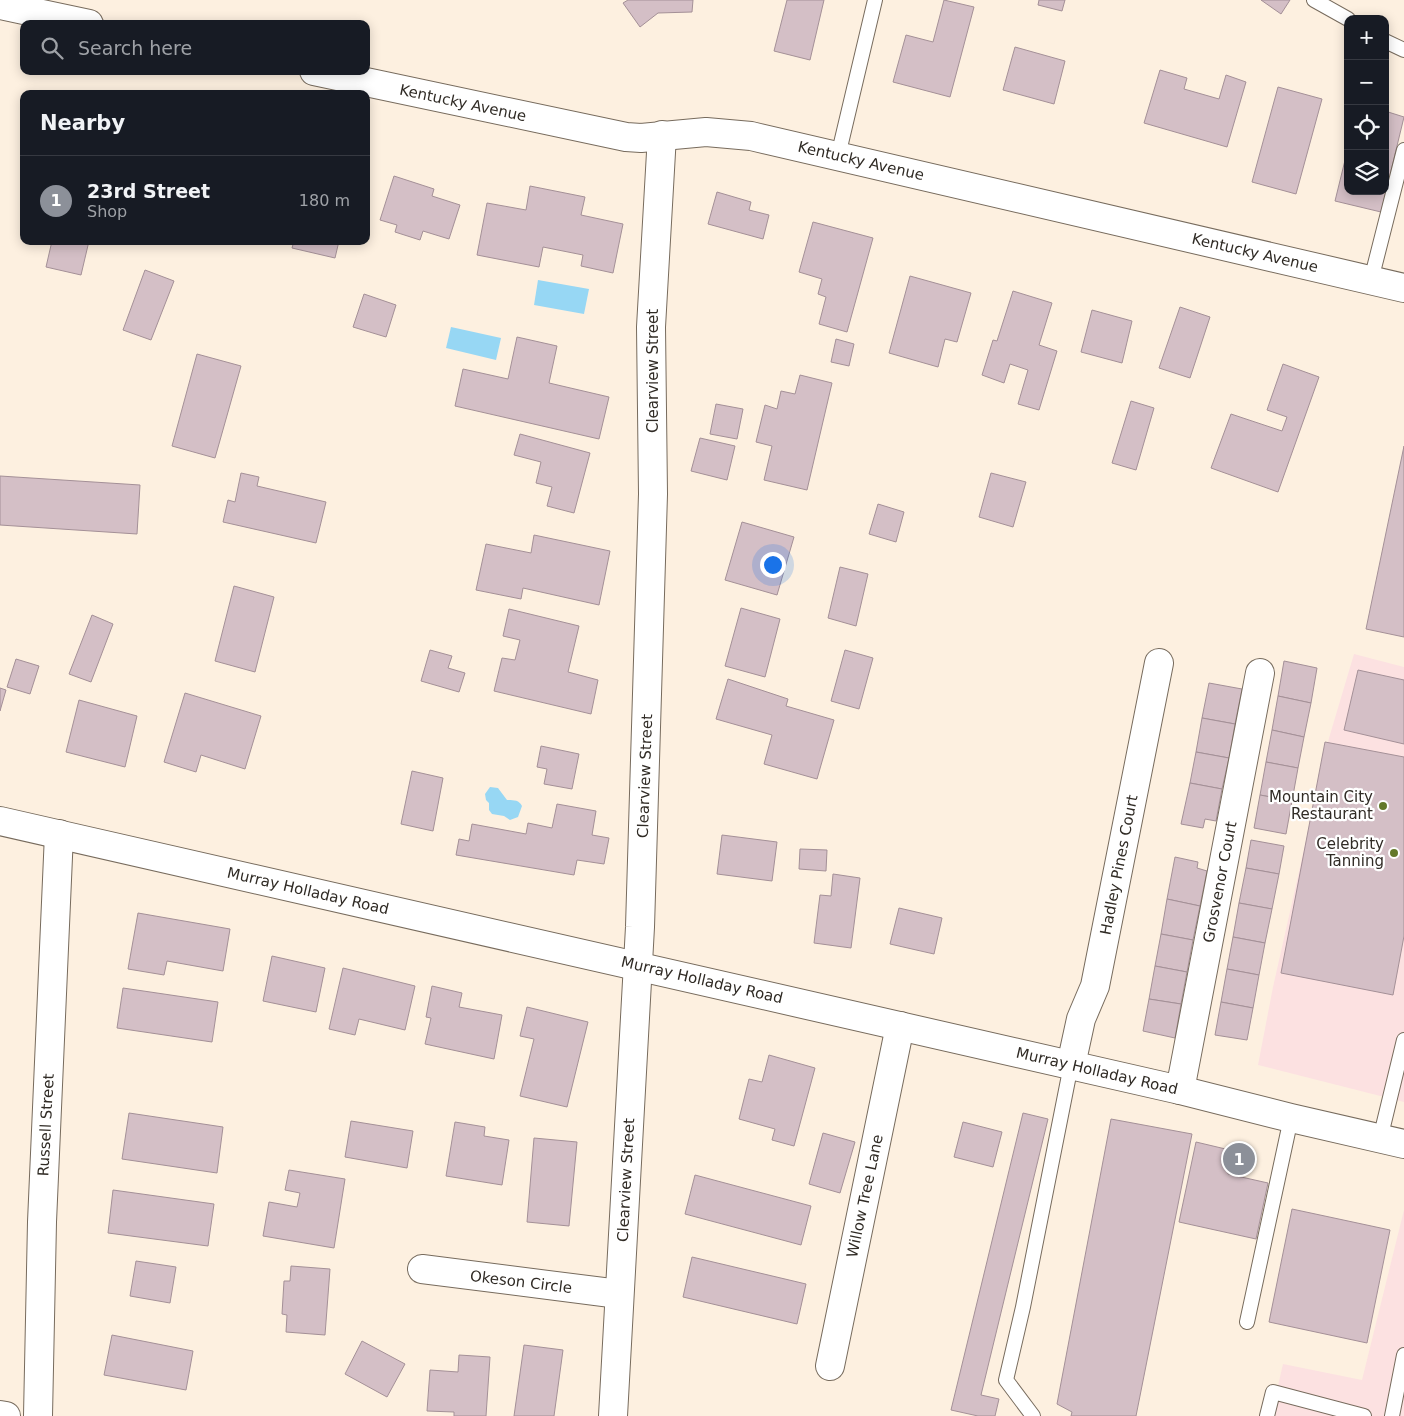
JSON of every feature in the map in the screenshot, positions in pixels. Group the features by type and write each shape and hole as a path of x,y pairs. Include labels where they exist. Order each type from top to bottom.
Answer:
{"street":[{"path":"0,5 70,20"},
{"name":"Kentucky Avenue","path":"333,75 626,137 641,138 706,132 726,132 751,136 1404,288"},
{"name":"Clearview Street","path":"613,1416 640,917 653,494 652,327 662,135"},
{"name":"Hadley Pines Court","path":"1072,1065 1081,1019 1095,986 1159,663"},
{"name":"Grosvenor Court","path":"1180,1090 1260,673"},
{"name":"Murray Holladay Road","path":"0,821 1072,1065 1392,1141"},
{"name":"Russell Street","path":"38,1416 42,1222 59,834"},
{"name":"Willow Tree Lane","path":"830,1366 900,1026"},
{"name":"Okeson Circle","path":"422,1269 619,1294"},
{"path":"0,1415 6,1416"}],"lane":[{"path":"838,156 875,0"},
{"path":"1314,0 1344,17"},
{"path":"1389,43 1404,50"},
{"path":"1371,280 1404,150"},
{"path":"1392,1141 1404,1040"},
{"path":"1032,1416 1006,1380 1023,1307 1072,1065"},
{"path":"1247,1322 1291,1118"},
{"path":"1392,1416 1404,1358"},
{"path":"1267,1416 1273,1392 1364,1416"}],"shaded area":[{"path":"1354,654 1404,667 1404,1102 1258,1065 1273,987 1329,738"},
{"path":"1404,1210 1404,1416 1271,1416 1283,1364 1362,1380"}],"water":[{"path":"538,280 589,289 584,314 534,305"},
{"path":"451,327 501,338 496,360 446,348"},
{"path":"490,787 498,788 507,800 516,801 521,804 518,817 510,820 504,816 492,814 489,810 489,803 486,800 485,794"}],"building":[{"path":"628,0 693,0 692,12 658,13 640,27 623,3"},
{"path":"787,0 824,0 810,60 774,51"},
{"path":"944,0 974,7 950,97 893,82 906,35 933,42"},
{"path":"1039,0 1065,0 1062,11 1038,5"},
{"path":"1261,0 1290,0 1281,14"},
{"path":"1015,47 1065,61 1054,104 1003,90"},
{"path":"1160,70 1187,78 1184,89 1219,99 1226,75 1246,82 1227,147 1144,123"},
{"path":"1278,87 1322,99 1296,194 1252,182"},
{"path":"1389,112 1404,117 1389,179"},
{"path":"1344,164 1344,195 1385,195 1381,212 1335,201"},
{"path":"394,176 434,189 432,196 460,205 449,239 423,231 420,240 395,232 397,225 380,220"},
{"path":"530,186 585,197 581,215 623,224 613,273 581,266 583,255 543,247 539,267 477,255 487,203 526,210"},
{"path":"717,192 751,202 749,210 769,215 763,239 708,224"},
{"path":"813,222 873,238 847,332 819,324 826,297 818,294 822,279 799,272"},
{"path":"51,245 88,245 81,275 46,267"},
{"path":"293,245 338,245 335,258 292,248"},
{"path":"145,270 174,281 151,340 123,330"},
{"path":"910,276 971,293 957,342 945,339 938,367 889,353"},
{"path":"1013,291 1052,303 1039,345 1057,351 1039,410 1018,404 1028,370 1010,364 1004,383 982,375 993,340 997,341"},
{"path":"364,294 396,305 386,337 353,327"},
{"path":"1180,307 1210,317 1190,378 1159,368"},
{"path":"1092,310 1132,321 1122,363 1081,352"},
{"path":"517,337 557,346 549,383 609,397 599,439 455,406 463,369 508,379"},
{"path":"836,339 854,344 849,366 831,362"},
{"path":"197,354 241,366 215,458 172,446"},
{"path":"1283,364 1319,377 1278,492 1211,468 1231,414 1282,431 1287,417 1267,410"},
{"path":"800,375 832,383 807,490 764,480 772,446 756,442 765,405 777,409 781,391 795,394"},
{"path":"1131,401 1154,408 1136,470 1112,463"},
{"path":"716,404 743,409 737,439 710,434"},
{"path":"520,434 590,453 574,513 547,506 552,487 536,483 541,462 514,455"},
{"path":"700,438 735,446 727,480 691,471"},
{"path":"1404,446 1404,637 1366,629"},
{"path":"241,473 259,477 257,486 326,502 316,543 223,522 228,500 235,502"},
{"path":"991,473 1026,482 1013,527 979,517"},
{"path":"0,476 140,485 137,534 0,525"},
{"path":"878,504 904,512 896,542 869,534"},
{"path":"742,522 794,537 777,595 725,580"},
{"path":"534,535 610,551 599,605 523,588 521,599 476,590 486,544 531,553"},
{"path":"840,567 868,574 856,626 828,618"},
{"path":"234,586 274,597 255,672 215,661"},
{"path":"741,608 780,619 765,677 725,666"},
{"path":"509,609 579,626 568,672 598,680 591,714 494,691 502,658 515,660 520,640 503,636"},
{"path":"92,615 113,624 91,682 69,674"},
{"path":"430,650 452,656 448,668 465,673 459,692 421,681"},
{"path":"845,650 873,658 859,709 831,701"},
{"path":"16,659 39,666 30,694 7,687"},
{"path":"1284,661 1317,668 1311,703 1278,696"},
{"path":"1358,670 1404,680 1404,744 1344,730"},
{"path":"728,679 788,699 786,706 834,720 817,779 764,764 772,735 716,719"},
{"path":"1209,683 1242,689 1235,724 1202,718"},
{"path":"0,688 6,690 0,711"},
{"path":"185,693 261,716 245,769 201,755 196,772 164,762"},
{"path":"1278,696 1311,703 1304,737 1272,730"},
{"path":"79,700 137,716 125,767 66,752"},
{"path":"1202,718 1235,724 1229,758 1196,752"},
{"path":"1272,730 1304,737 1298,768 1266,762"},
{"path":"1325,742 1404,757 1404,936 1393,995 1281,973"},
{"path":"541,746 579,754 572,789 544,784 547,769 537,767"},
{"path":"1196,752 1229,758 1222,789 1190,783"},
{"path":"1266,762 1298,768 1292,801 1260,795"},
{"path":"412,771 443,778 433,831 401,824"},
{"path":"1190,783 1222,789 1216,821 1205,819 1203,828 1181,824"},
{"path":"1260,795 1292,801 1286,834 1254,828"},
{"path":"557,804 596,811 592,835 609,838 604,864 577,860 574,875 456,855 459,839 469,841 472,824 526,834 528,823 552,828"},
{"path":"722,835 777,842 772,881 717,874"},
{"path":"1251,840 1284,846 1279,874 1246,868"},
{"path":"800,849 827,850 826,871 799,869"},
{"path":"1175,857 1198,862 1197,868 1207,871 1200,906 1167,899"},
{"path":"1246,868 1279,874 1272,909 1239,903"},
{"path":"833,874 860,878 851,948 814,943 820,895 831,896"},
{"path":"1167,899 1200,906 1193,940 1161,934"},
{"path":"1239,903 1272,909 1265,943 1233,937"},
{"path":"899,908 942,918 934,954 890,944"},
{"path":"138,913 230,929 223,971 167,961 164,975 128,969"},
{"path":"1161,934 1193,940 1187,972 1155,966"},
{"path":"1233,937 1265,943 1259,975 1227,969"},
{"path":"272,956 325,968 316,1012 263,1001"},
{"path":"1155,966 1187,972 1181,1004 1149,999"},
{"path":"343,968 415,986 405,1030 359,1019 355,1035 329,1029"},
{"path":"1227,969 1259,975 1253,1008 1221,1002"},
{"path":"432,986 462,993 459,1007 502,1015 494,1059 425,1044 431,1018 426,1017"},
{"path":"123,988 218,1002 212,1042 117,1028"},
{"path":"1149,999 1181,1004 1175,1038 1143,1031"},
{"path":"1221,1002 1253,1008 1247,1040 1215,1035"},
{"path":"527,1007 588,1022 567,1107 520,1096 534,1039 520,1036"},
{"path":"769,1055 815,1068 794,1146 772,1140 775,1129 739,1119 749,1079 762,1082"},
{"path":"129,1113 223,1127 217,1173 122,1159"},
{"path":"1023,1113 1048,1119 981,1395 999,1399 995,1416 978,1416 951,1410"},
{"path":"1111,1119 1192,1134 1136,1416 1071,1416 1072,1412 1057,1404"},
{"path":"351,1121 413,1131 407,1168 345,1157"},
{"path":"455,1122 485,1127 484,1136 509,1140 502,1185 446,1176"},
{"path":"963,1122 1002,1132 993,1167 954,1157"},
{"path":"823,1133 855,1142 840,1193 809,1184"},
{"path":"534,1138 577,1142 569,1226 527,1222"},
{"path":"1196,1142 1234,1151 1228,1174 1268,1183 1256,1239 1179,1222"},
{"path":"289,1170 345,1179 334,1248 263,1236 269,1202 297,1207 300,1193 285,1190"},
{"path":"695,1175 811,1206 801,1245 685,1214"},
{"path":"113,1190 214,1204 208,1246 108,1233"},
{"path":"1292,1209 1390,1230 1367,1343 1269,1322"},
{"path":"692,1257 806,1284 797,1324 683,1297"},
{"path":"136,1261 176,1267 170,1303 130,1296"},
{"path":"291,1266 330,1269 325,1335 286,1332 287,1315 282,1314 284,1281 290,1281"},
{"path":"112,1335 193,1351 186,1390 104,1375"},
{"path":"362,1341 405,1364 387,1397 345,1374"},
{"path":"524,1345 563,1350 554,1416 514,1416"},
{"path":"459,1355 490,1357 486,1416 454,1416 454,1412 427,1411 430,1370 458,1372"}],"place":[{"name":"Mountain City Restaurant","path":"1383,806"},
{"name":"Celebrity Tanning","path":"1394,853"},
{"name":"23rd Street","path":"1239,1159"}]}
